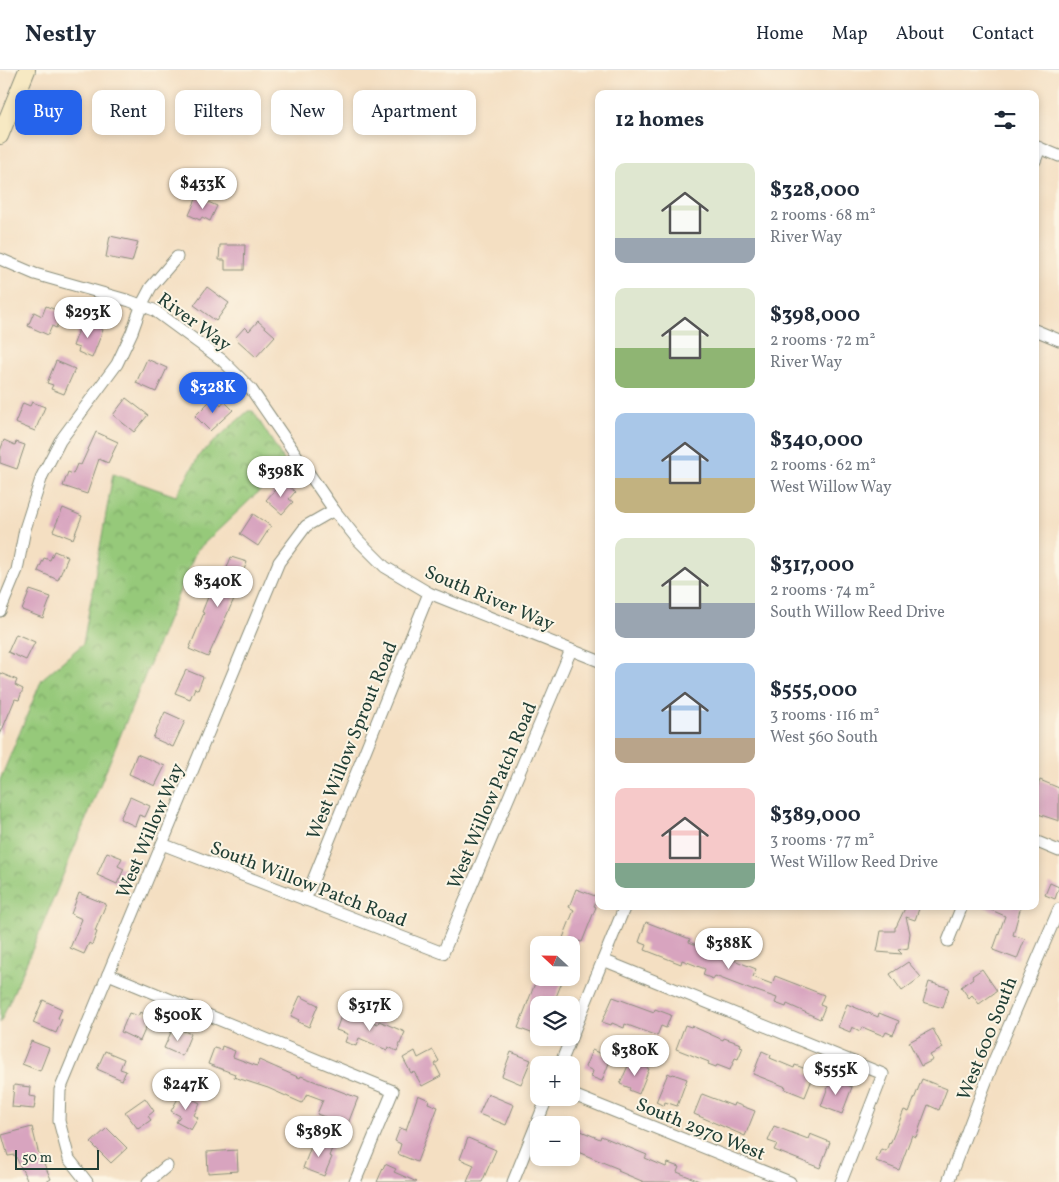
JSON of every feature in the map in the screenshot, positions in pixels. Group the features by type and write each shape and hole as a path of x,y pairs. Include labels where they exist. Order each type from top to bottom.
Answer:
{"main road":[{"path":"0,136 27,70"}],"street":[{"path":"1039,147 1059,156"},
{"path":"0,611 17,570 25,529 42,476 60,441 117,364 151,287 177,257"},
{"name":"River Way","path":"0,259 35,274 142,304 154,310 199,342 222,360 251,390 334,510"},
{"path":"1039,332 1059,340"},
{"name":"South River Way","path":"334,510 358,540 385,567 429,594 595,659"},
{"name":"West Willow Way","path":"87,1182 69,1159 59,1121 60,1090 279,562 306,526 334,510"},
{"name":"West Willow Sprout Road","path":"305,900 429,594"},
{"name":"West Willow Patch Road","path":"443,953 571,650"},
{"path":"1039,843 1059,851"},
{"name":"South Willow Patch Road","path":"162,844 443,953"},
{"name":"West 600 South","path":"948,1182 993,1063 1059,909"},
{"path":"564,1056 623,910"},
{"path":"948,941 960,910"},
{"path":"603,960 883,1074 841,1182"},
{"path":"108,974 393,1091 355,1182"},
{"name":"South 2970 West","path":"580,1098 790,1182"},
{"path":"514,1182 544,1106"},
{"path":"148,1182 167,1166"}],"green space":[{"path":"248,411 253,411 287,465 196,551 36,941 0,1023 0,780 42,679 83,644 113,474 176,496 200,454"}],"building":[{"path":"197,197 217,206 210,221 202,217 200,220 189,215"},
{"path":"110,236 138,242 132,262 106,257"},
{"path":"220,245 245,245 244,270 225,270 225,260 219,260"},
{"path":"207,287 229,303 216,321 194,305"},
{"path":"46,306 63,313 56,328 52,326 48,335 28,326 34,312 42,316"},
{"path":"82,321 103,330 92,358 78,352 79,348 73,346"},
{"path":"258,321 275,336 256,357 235,338 245,327 249,331"},
{"path":"147,359 167,368 156,392 136,383"},
{"path":"56,361 75,369 64,394 51,389 53,385 47,383"},
{"path":"214,397 221,405 224,401 233,410 210,431 195,416"},
{"path":"126,398 148,415 134,432 113,415"},
{"path":"32,402 45,407 35,431 15,423 23,403 30,406"},
{"path":"96,432 118,442 108,463 99,459 87,494 63,486 68,472 73,474 77,464 81,465"},
{"path":"4,440 15,445 16,442 25,445 17,469 0,463 0,451"},
{"path":"283,481 295,492 289,499 293,502 282,514 266,500"},
{"path":"63,508 82,516 73,539 53,531"},
{"path":"253,514 271,526 258,546 240,534"},
{"path":"54,551 68,557 58,580 38,571 44,558 50,560"},
{"path":"231,557 247,562 243,572 246,572 208,657 189,649 204,613 202,612 210,592 217,595"},
{"path":"30,590 51,597 43,618 22,610"},
{"path":"16,634 35,642 26,660 8,652"},
{"path":"186,670 203,677 198,690 195,688 190,699 175,693"},
{"path":"0,673 17,680 15,685 23,689 19,700 15,699 0,735"},
{"path":"165,712 185,721 173,747 153,738"},
{"path":"137,754 165,766 155,786 129,774"},
{"path":"1040,780 1059,788 1059,821 1039,814"},
{"path":"130,797 150,806 145,817 139,815 135,826 120,819"},
{"path":"107,852 122,858 118,866 124,869 117,884 97,875"},
{"path":"1050,883 1059,887 1055,899 1045,895"},
{"path":"576,889 595,896 595,910 582,942 580,941 580,936 564,936 574,910 569,907"},
{"path":"79,893 106,904 95,931 97,932 92,945 89,943 84,954 70,948 82,919 71,914"},
{"path":"904,910 919,910 915,920 906,917 910,933 908,948 898,950 902,954 877,952 881,931 895,931"},
{"path":"991,910 1020,910 1013,935 1025,939 1017,959 993,950 1005,916"},
{"path":"646,922 690,939 689,942 756,969 753,977 772,984 775,976 824,995 820,1005 825,1007 820,1019 787,1004 786,1007 775,1003 777,998 715,976 713,979 703,975 705,969 682,960 681,964 645,950 647,945 639,942"},
{"path":"908,962 921,977 902,991 890,974"},
{"path":"982,969 997,991 979,1004 972,995 969,998 961,987"},
{"path":"929,982 949,988 943,1008 923,1002"},
{"path":"534,986 560,986 556,996 530,996"},
{"path":"300,996 318,1005 309,1027 291,1016"},
{"path":"530,996 530,1033 518,1028"},
{"path":"613,997 654,1012 655,1009 671,1015 666,1028 661,1026 657,1036 625,1024 624,1028 612,1023 611,1025 602,1022"},
{"path":"43,1000 62,1009 58,1018 62,1019 56,1033 33,1023"},
{"path":"847,1004 878,1017 879,1013 899,1021 893,1035 886,1032 884,1036 862,1027 860,1031 852,1027 850,1032 838,1027"},
{"path":"343,1011 378,1024 379,1021 405,1032 397,1051 388,1047 387,1050 359,1038 356,1046 345,1042 348,1034 336,1030"},
{"path":"140,1012 151,1016 140,1041 121,1032 129,1013 138,1016"},
{"path":"685,1025 692,1026 723,1040 724,1038 741,1044 740,1046 743,1047 738,1059 735,1058 730,1070 708,1064 709,1062 676,1049"},
{"path":"179,1029 191,1034 182,1056 164,1048 172,1030 177,1033"},
{"path":"933,1029 943,1048 930,1055 933,1060 921,1066 909,1042"},
{"path":"31,1041 49,1048 40,1071 22,1064"},
{"path":"222,1046 235,1051 233,1057 257,1066 259,1060 300,1078 301,1076 358,1098 347,1126 317,1114 323,1100 307,1094 302,1103 268,1088 234,1077 235,1074 208,1064 214,1048 221,1050"},
{"path":"433,1050 439,1061 435,1064 441,1076 422,1086 414,1072 411,1073 403,1058 415,1051 418,1058"},
{"path":"592,1050 611,1058 602,1081 591,1077 593,1071 585,1067"},
{"path":"105,1051 124,1059 120,1069 126,1071 122,1080 97,1069"},
{"path":"762,1051 771,1055 770,1058 794,1068 795,1065 806,1069 805,1073 813,1077 805,1097 753,1074"},
{"path":"511,1052 530,1060 521,1084 502,1076"},
{"path":"631,1059 649,1069 639,1094 620,1084"},
{"path":"668,1073 687,1079 677,1106 665,1102 664,1106 656,1102"},
{"path":"831,1079 852,1087 842,1114 821,1106"},
{"path":"922,1079 947,1089 939,1110 928,1105 916,1137 912,1135 899,1170 876,1161 881,1149 886,1151 890,1144 904,1110 909,1112"},
{"path":"14,1085 30,1087 29,1096 36,1097 34,1109 12,1107"},
{"path":"181,1093 200,1103 194,1115 198,1118 191,1130 176,1122 180,1116 171,1111"},
{"path":"488,1094 514,1105 506,1125 479,1114"},
{"path":"702,1094 733,1106 734,1103 755,1111 745,1136 694,1114"},
{"path":"418,1095 429,1100 428,1103 438,1107 417,1162 398,1154 401,1144 395,1141 400,1128 406,1130"},
{"path":"145,1098 154,1111 148,1116 151,1120 138,1129 125,1112"},
{"path":"774,1126 808,1139 810,1134 830,1142 820,1168 774,1150 777,1144 768,1141"},
{"path":"32,1127 38,1151 51,1179 46,1182 28,1182 15,1155 8,1156 2,1135"},
{"path":"107,1128 127,1148 111,1163 91,1143"},
{"path":"580,1128 582,1129 581,1131 600,1139 601,1136 647,1155 645,1158 666,1167 668,1163 679,1167 677,1172 702,1182 644,1182 618,1171 619,1169 580,1153"},
{"path":"468,1138 496,1150 482,1182 467,1182 474,1165 460,1159"},
{"path":"314,1139 333,1146 329,1156 332,1157 324,1176 303,1168"},
{"path":"237,1150 238,1171 208,1173 207,1152"},
{"path":"385,1164 396,1169 394,1172 417,1182 377,1182"}]}
